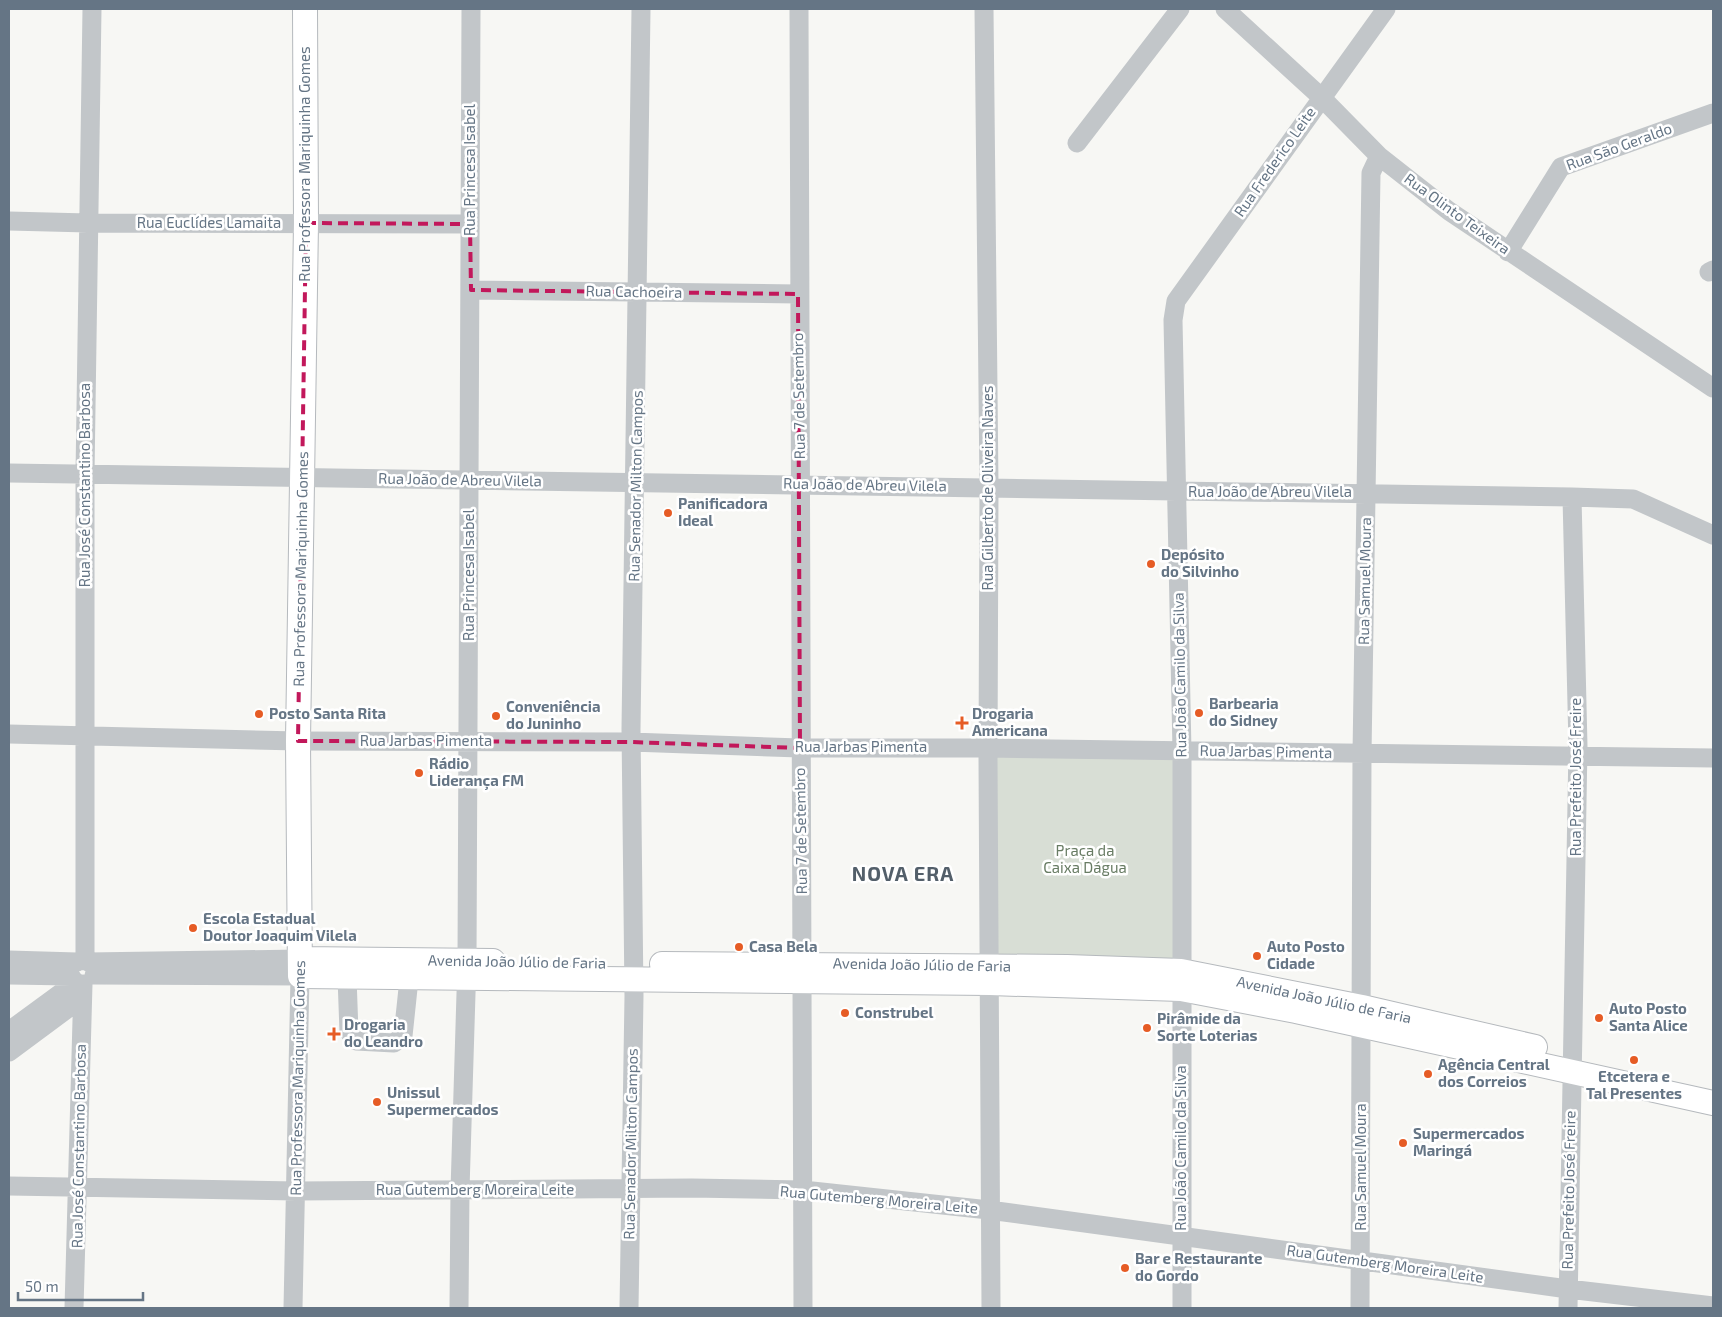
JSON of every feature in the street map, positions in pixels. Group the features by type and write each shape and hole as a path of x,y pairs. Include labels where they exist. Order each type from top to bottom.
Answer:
{"main road":[{"name":"Rua Professora Mariquinha Gomes","path":"300,968 298,741 306,223 305,9"},
{"name":"Avenida João Júlio de Faria","path":"300,968 347,977 409,979 467,969"},
{"name":"Avenida João Júlio de Faria","path":"300,968 990,975 1181,980 1362,1016 1571,1064 1713,1103"},
{"name":"Avenida João Júlio de Faria","path":"1571,1064 1713,1086"}],"street":[{"name":"Rua José Constantino Barbosa","path":"74,1308 82,975 85,734 85,474 92,9"},
{"name":"Rua Princesa Isabel","path":"459,1308 460,1190 467,969 471,9"},
{"name":"Rua Senador Milton Campos","path":"628,1308 634,971 631,742 639,292 641,9"},
{"name":"Rua 7 de Setembro","path":"799,9 798,294 803,973 803,1308"},
{"name":"Rua Gilberto de Oliveira Naves","path":"984,9 989,486 988,748 991,1308"},
{"path":"1076,143 1180,9"},
{"name":"Rua Frederico Leite","path":"1173,320 1176,301 1386,9"},
{"name":"Rua Olinto Teixeira","path":"1230,10 1322,97 1378,156 1449,212 1713,388"},
{"name":"Rua São Geraldo","path":"1508,252 1561,167 1713,113"},
{"name":"Rua Samuel Moura","path":"1360,1308 1362,754 1366,493 1371,174 1378,156"},
{"name":"Rua Euclídes Lamaita","path":"9,221 470,224"},
{"name":"Rua Cachoeira","path":"471,290 798,294"},
{"name":"Rua João Camilo da Silva","path":"1173,320 1182,751 1182,1308"},
{"name":"Rua João de Abreu Vilela","path":"9,473 470,481 989,486 1177,492 1366,493 1632,499 1713,535"},
{"name":"Rua Prefeito José Freire","path":"1568,1308 1577,756 1572,497"},
{"name":"Rua Jarbas Pimenta","path":"9,734 85,734 298,741 631,742 800,748 988,748 1713,758"},
{"name":"Avenida João Júlio de Faria","path":"9,960 82,975"},
{"name":"Avenida João Júlio de Faria","path":"9,975 82,975 300,968"},
{"name":"Rua Professora Mariquinha Gomes","path":"293,1308 300,968"},
{"path":"9,1031 82,975"},
{"path":"9,1052 82,975"},
{"path":"347,977 349,1032 356,1042 394,1043 403,1036 409,979"},
{"name":"Rua Gutemberg Moreira Leite","path":"9,1186 296,1191 803,1190 990,1210 1568,1289 1713,1306"}],"highlighted area":[{"path":"306,223 470,224 471,290 798,294 800,748 631,742 298,741"}],"green space":[{"name":"Praça da Caixa Dágua","path":"997,751 1176,757 1175,967 994,962"}],"place":[{"name":"Panificadora Ideal","path":"668,513"},
{"name":"Depósito do Silvinho","path":"1151,564"},
{"name":"Barbearia do Sidney","path":"1199,713"},
{"name":"Posto Santa Rita","path":"259,714"},
{"name":"Conveniência do Juninho","path":"496,716"},
{"name":"Drogaria Americana","path":"962,723"},
{"name":"Rádio Liderança FM","path":"419,773"},
{"name":"Escola Estadual Doutor Joaquim Vilela","path":"193,928"},
{"name":"Casa Bela","path":"739,947"},
{"name":"Auto Posto Cidade","path":"1257,956"},
{"name":"Construbel","path":"845,1013"},
{"name":"Auto Posto Santa Alice","path":"1599,1018"},
{"name":"Pirâmide da Sorte Loterias","path":"1147,1028"},
{"name":"Drogaria do Leandro","path":"334,1034"},
{"name":"Etcetera e Tal Presentes","path":"1634,1060"},
{"name":"Agência Central dos Correios","path":"1428,1074"},
{"name":"Unissul Supermercados","path":"377,1102"},
{"name":"Supermercados Maringá","path":"1403,1143"},
{"name":"Bar e Restaurante do Gordo","path":"1125,1268"}],"district":[{"name":"NOVA ERA","path":"903,874"}]}
